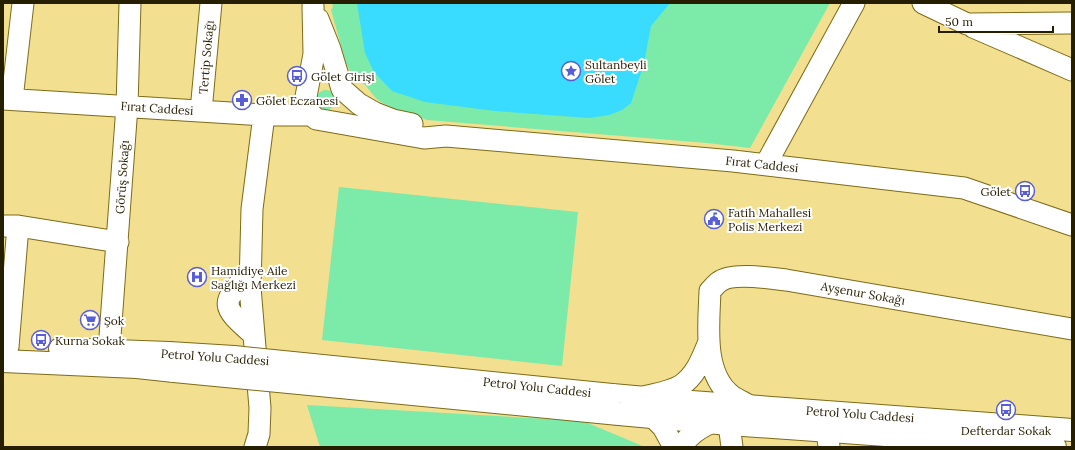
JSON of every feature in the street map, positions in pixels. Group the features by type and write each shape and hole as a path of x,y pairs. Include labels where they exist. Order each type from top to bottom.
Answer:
{"main road":[{"name":"Petrol Yolu Caddesi","path":"5,352 109,350 172,362"},
{"name":"Petrol Yolu Caddesi","path":"5,352 137,367 172,362 234,357 615,404 653,417 719,424 828,439 957,436 1072,430"},
{"name":"Petrol Yolu Caddesi","path":"615,404 643,398 751,407 957,436 1055,447"}],"street":[{"path":"8,99 23,3"},
{"name":"Görüş Sokağı","path":"109,350 127,106 130,3"},
{"name":"Tertip Sokağı","path":"201,111 211,3"},
{"path":"766,164 854,3"},
{"path":"923,3 1072,70"},
{"path":"313,5 330,49 342,89 344,95 345,101 344,108 341,113 330,120 313,110 308,89 313,84 326,80 332,82 342,89 359,104 375,113 446,136"},
{"path":"313,5 313,110"},
{"path":"967,24 1072,22"},
{"name":"Fırat Caddesi","path":"8,99 264,115 313,110"},
{"path":"313,110 424,138 446,136"},
{"path":"255,447 259,434 260,408 250,287 252,209 264,115"},
{"name":"Fırat Caddesi","path":"446,136 766,164 964,188 1072,225"},
{"path":"5,352 10,226 118,242"},
{"name":"Ayşenur Sokağı","path":"708,344 710,291 720,281 733,277 754,276 786,280 1072,329"},
{"path":"643,398 681,385 695,371 708,344"},
{"path":"708,344 713,366 724,388 751,407"},
{"path":"653,417 663,427 674,447"},
{"path":"681,447 687,438 696,430 719,424 732,447"}],"green space":[{"name":"Sultanbeyli Gölet","path":"332,3 830,3 750,148 707,143 427,120 403,112 381,102 366,86 353,78 346,63 331,10 333,7"},
{"path":"326,90 333,93 336,100 333,107 326,110 319,107 316,100 319,93"},
{"path":"339,187 578,212 562,366 322,340"},
{"path":"307,405 583,421 645,447 320,447"}],"water":[{"path":"357,3 670,3 651,26 644,63 631,103 622,110 609,115 589,118 495,111 425,102 392,91 374,72 365,53"}],"place":[{"name":"Sultanbeyli Gölet","path":"571,71"},
{"name":"Gölet Girişi","path":"297,76"},
{"name":"Gölet Eczanesi","path":"242,100"},
{"name":"Gölet","path":"1025,191"},
{"name":"Fatih Mahallesi Polis Merkezi","path":"714,219"},
{"name":"Hamidiye Aile Sağlığı Merkezi","path":"197,277"},
{"name":"Şok","path":"90,320"},
{"name":"Kurna Sokak","path":"41,340"},
{"name":"Defterdar Sokak","path":"1006,410"}]}
